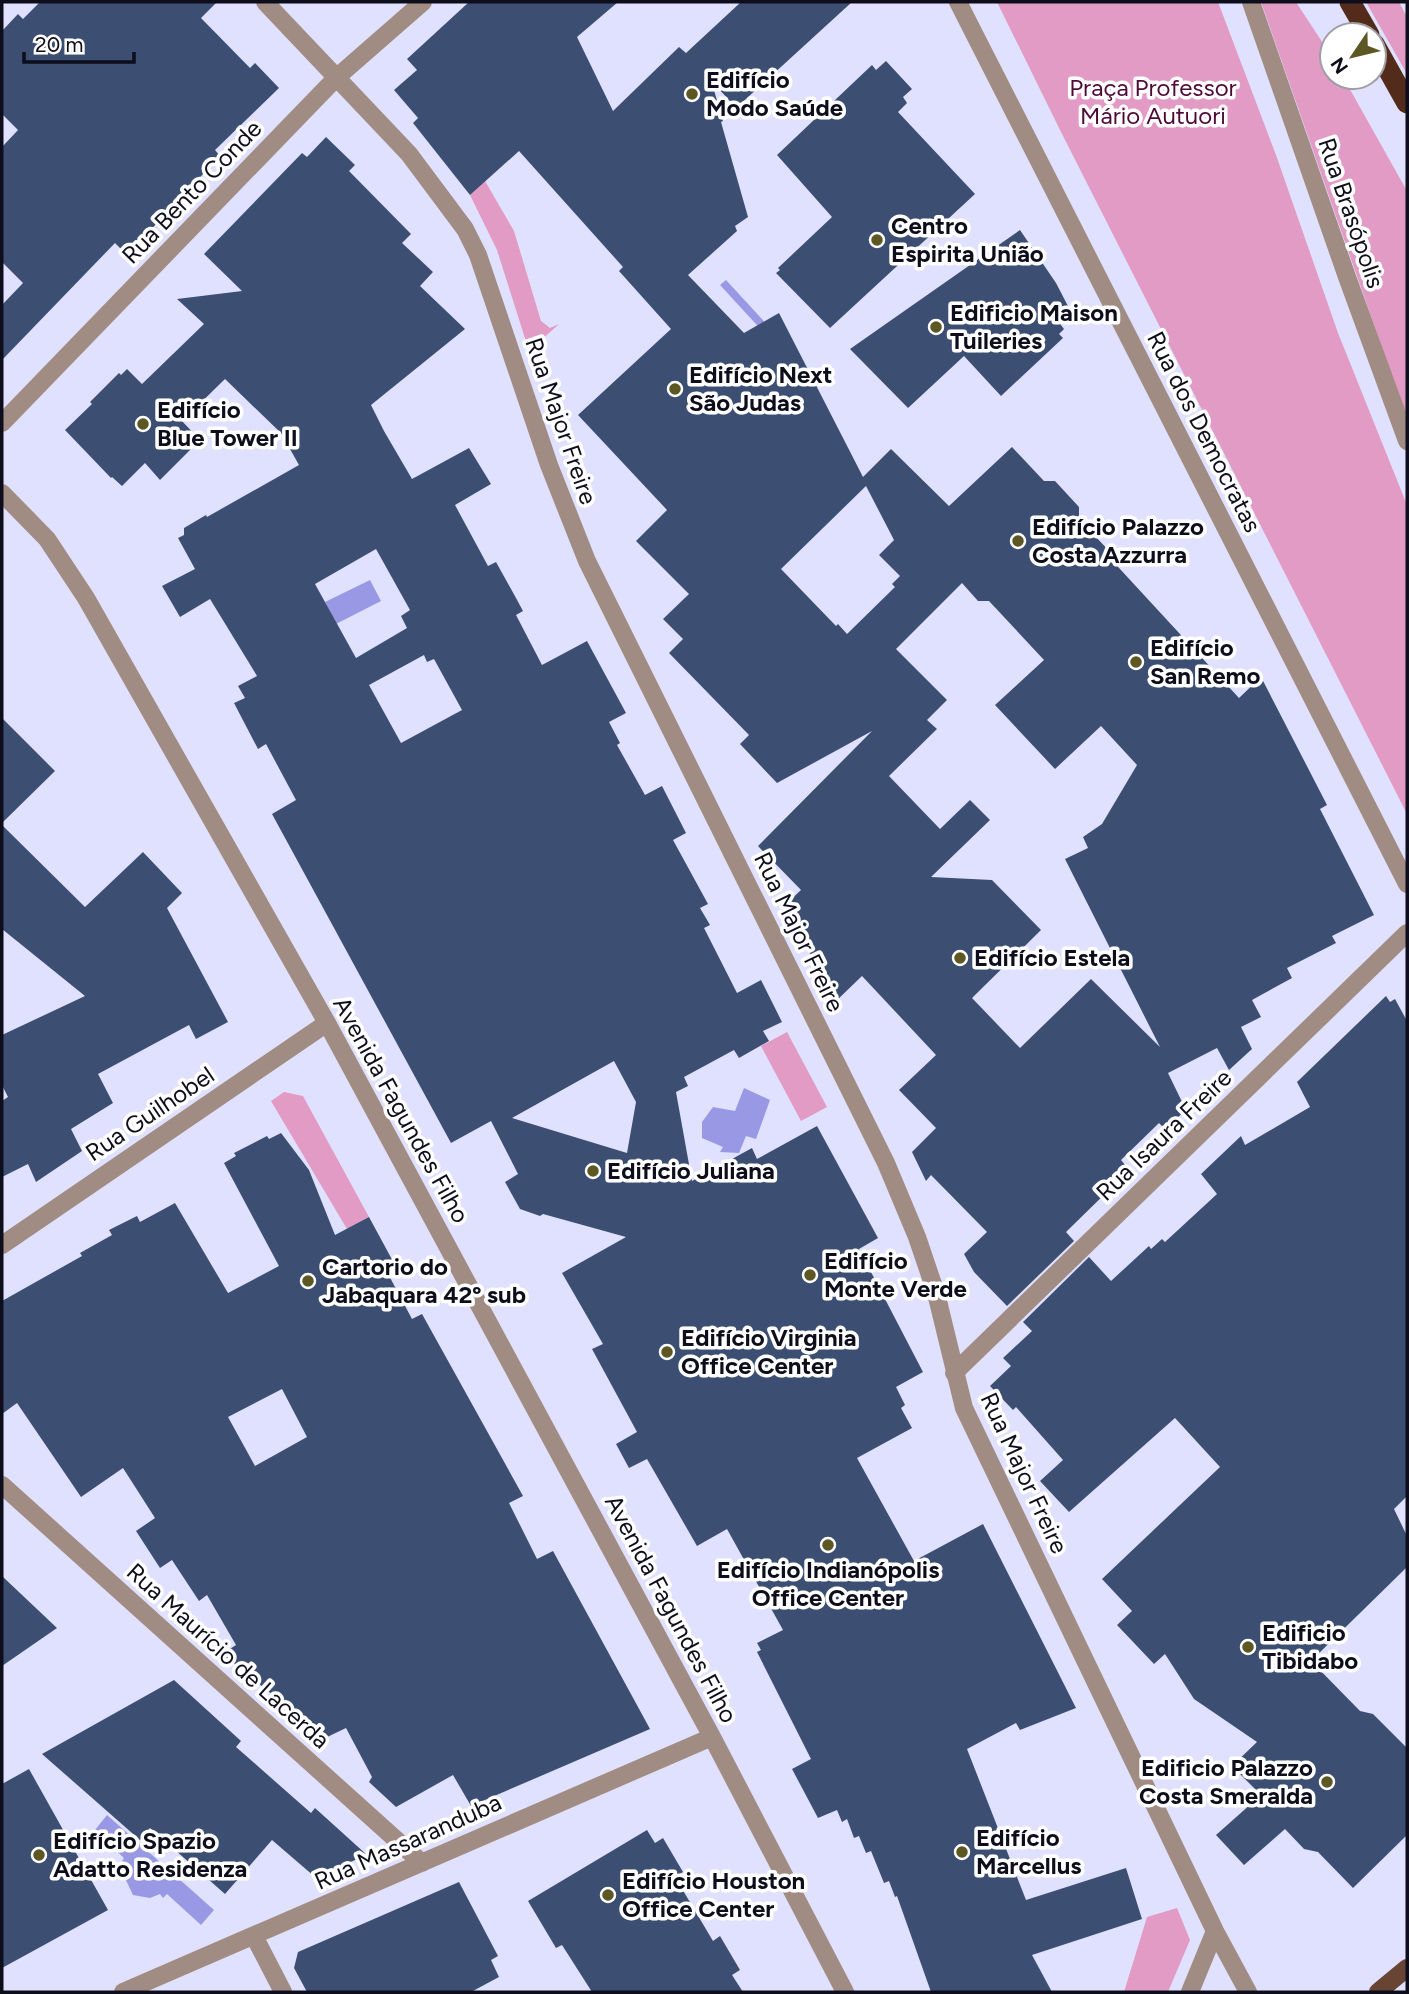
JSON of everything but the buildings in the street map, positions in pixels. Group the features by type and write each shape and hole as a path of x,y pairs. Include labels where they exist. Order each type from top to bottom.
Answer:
{"highway":[{"path":"1350,2 1361,21"},
{"path":"1388,69 1407,103"}],"main road":[{"path":"1378,1992 1407,1968"}],"street":[{"name":"Rua Major Freire","path":"265,2 409,154 465,229 478,255 549,466 587,561 886,1163 936,1293 964,1408 1215,1931 1248,1992"},
{"name":"Rua Bento Conde","path":"2,422 336,78 423,2"},
{"name":"Rua dos Democratas","path":"958,2 1407,884"},
{"name":"Rua Brasópolis","path":"1251,2 1407,441"},
{"name":"Avenida Fagundes Filho","path":"2,493 47,539 86,598 327,1023 712,1737 845,1992"},
{"name":"Rua Isaura Freire","path":"954,1373 1407,933"},
{"name":"Rua Guilhobel","path":"2,1245 327,1023"},
{"name":"Rua Maurício de Lacerda","path":"2,1485 422,1863"},
{"name":"Rua Massaranduba","path":"123,1992 712,1737"},
{"path":"1190,1992 1215,1931"},
{"path":"254,1936 283,1992"}],"green space":[{"name":"Praça Professor Mário Autuori","path":"997,2 1218,2 1276,155 1338,333 1407,505 1407,814 1061,132"},
{"path":"1261,2 1296,2 1318,36 1318,91 1351,91 1407,191 1407,419"},
{"path":"1366,2 1399,2 1407,17 1407,74 1388,41 1388,21 1377,21"},
{"path":"485,181 514,231 541,321 550,328 559,324 529,351 497,250 470,195"},
{"path":"787,1032 827,1107 801,1121 761,1046"},
{"path":"284,1092 303,1096 369,1217 347,1229 271,1101"},
{"path":"1177,1908 1190,1940 1168,1992 1124,1992 1147,1917"}],"water":[{"path":"726,280 783,342 777,347 720,285"},
{"path":"370,580 381,601 336,624 325,602"},
{"path":"744,1088 770,1100 756,1139 746,1136 739,1153 720,1152 723,1147 702,1138 702,1122 713,1107 735,1111"},
{"path":"107,1815 214,1910 201,1925 167,1894 163,1898 160,1894 150,1898 133,1895 124,1876 124,1858 95,1830"}],"place":[{"name":"Edifício Modo Saúde","path":"692,94"},
{"name":"Centro Espirita União","path":"877,240"},
{"name":"Edificio Maison Tuileries","path":"936,327"},
{"name":"Edifício Next São Judas","path":"675,389"},
{"name":"Edifício Blue Tower II","path":"143,424"},
{"name":"Edifício Palazzo Costa Azzurra","path":"1018,541"},
{"name":"Edifício San Remo","path":"1136,662"},
{"name":"Edifício Estela","path":"960,958"},
{"name":"Edifício Juliana","path":"593,1171"},
{"name":"Edifício Monte Verde","path":"810,1275"},
{"name":"Cartorio do Jabaquara 42º sub","path":"308,1281"},
{"name":"Edifício Virginia Office Center","path":"667,1352"},
{"name":"Edifício Indianópolis Office Center","path":"828,1545"},
{"name":"Edificio Tibidabo","path":"1248,1647"},
{"name":"Edificio Palazzo Costa Smeralda","path":"1327,1782"},
{"name":"Edifício Marcellus","path":"962,1852"},
{"name":"Edifício Spazio Adatto Residenza","path":"39,1855"},
{"name":"Edifício Houston Office Center","path":"608,1895"}]}
